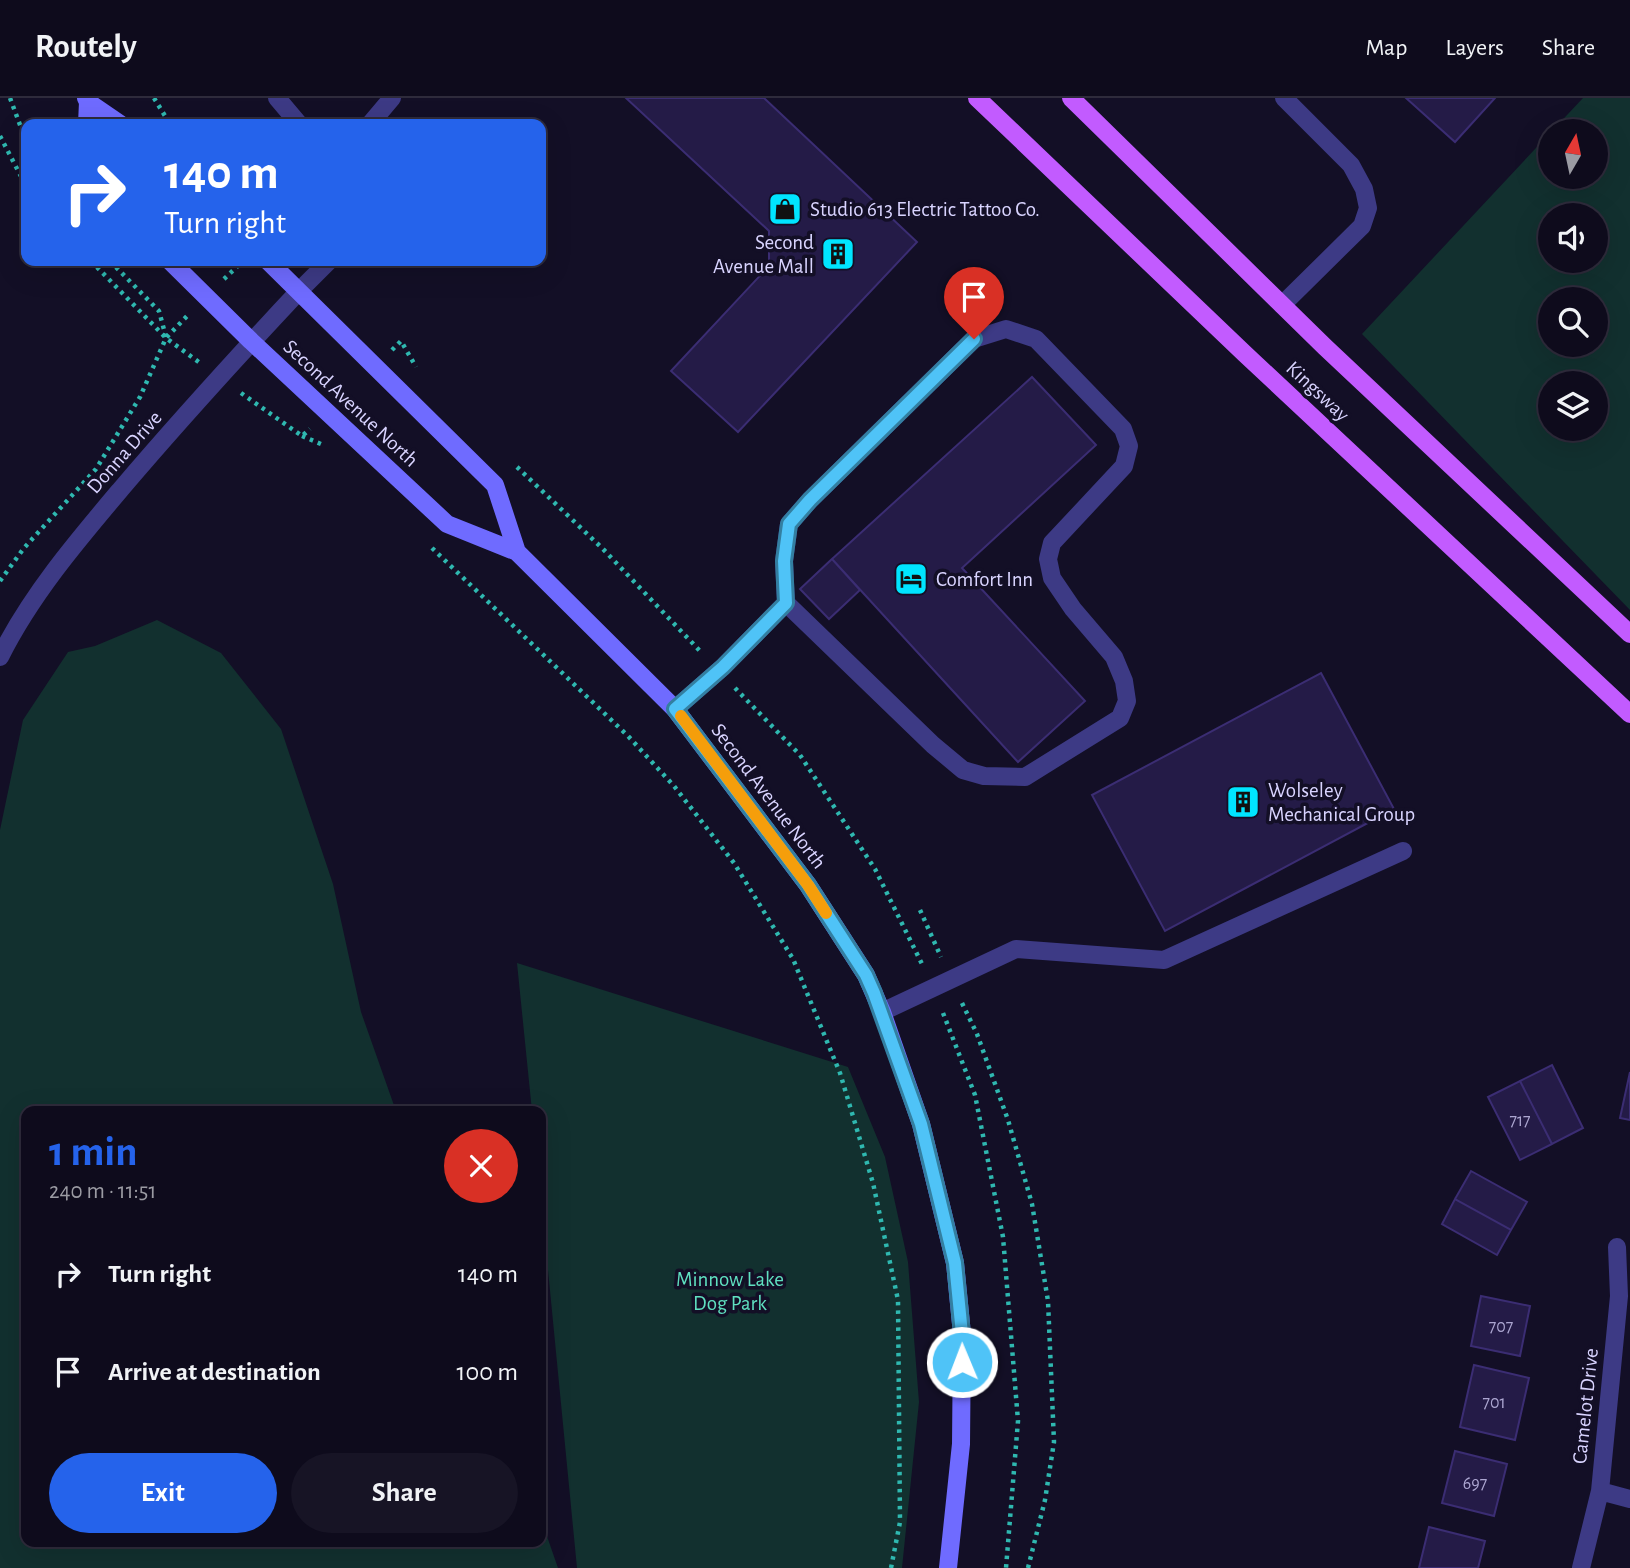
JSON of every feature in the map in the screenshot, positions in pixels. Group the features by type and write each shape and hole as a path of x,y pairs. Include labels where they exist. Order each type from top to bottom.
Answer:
{"main road":[{"name":"Kingsway","path":"977,98 1245,354 1630,714"},
{"name":"Kingsway","path":"1071,98 1282,305 1630,634"},
{"path":"87,100 87,119"},
{"path":"87,100 113,119"},
{"name":"Second Avenue North","path":"175,266 251,341 447,524 517,552 675,709 808,885 866,975 882,1012 921,1124 955,1263 962,1334 961,1444 948,1568"},
{"name":"Second Avenue North","path":"274,266 495,485 517,552"}],"street":[{"path":"277,98 295,119"},
{"path":"374,119 392,98"},
{"path":"1282,305 1362,226 1368,208 1364,189 1351,165 1284,98"},
{"name":"Donna Drive","path":"0,657 14,629 69,551 251,341 325,266"},
{"path":"675,709 723,667 786,603 784,561 789,524 810,500 974,339 1006,329 1036,339 1123,429 1129,446 1124,466 1052,543 1048,559 1052,578 1066,599 1114,657 1124,681 1127,701 1120,718 1025,777 984,776 963,770 933,745 786,603"},
{"path":"882,1012 1016,949 1164,960 1403,852"},
{"name":"Camelot Drive","path":"1581,1568 1600,1491 1619,1296 1616,1247"},
{"path":"1600,1491 1630,1499"}],"path":[{"path":"10,98 21,128"},
{"path":"154,98 167,119"},
{"path":"0,136 21,176"},
{"path":"115,266 159,310 166,338"},
{"path":"0,581 23,548 96,469 140,397 166,338 205,296 238,266"},
{"path":"302,436 324,445"},
{"path":"422,539 628,736 674,786 734,863 793,959 840,1073 873,1183 898,1300 900,1522 891,1568"},
{"path":"920,910 977,1034 1008,1120 1031,1204 1048,1301 1054,1442 1045,1500 1028,1568"}],"green space":[{"path":"1583,98 1630,98 1630,610 1362,334 1538,146 1538,189 1608,189 1608,119 1563,119"},
{"path":"157,620 221,653 281,729 333,884 361,1012 394,1106 21,1106 21,1547 546,1547 546,1533 558,1568 0,1568 0,830 23,720 68,652 95,646"},
{"name":"Minnow Lake Dog Park","path":"517,963 848,1067 885,1157 908,1262 919,1402 902,1568 577,1568 546,1249 546,1106 531,1106"}],"building":[{"name":"Second Avenue Mall","path":"626,98 764,98 917,242 738,432 671,371 769,266 769,231"},
{"path":"1406,98 1495,98 1455,142"},
{"name":"Comfort Inn","path":"1032,377 1096,445 962,568 1085,701 1018,762 832,559"},
{"path":"832,559 860,590 829,619 800,589"},
{"name":"Wolseley Mechanical Group","path":"1321,673 1394,809 1165,931 1092,795"},
{"path":"1552,1065 1583,1128 1552,1144 1520,1081"},
{"path":"1630,1072 1630,1120 1620,1118"},
{"path":"1520,1081 1552,1144 1520,1160 1488,1097"},
{"path":"1471,1171 1527,1202 1511,1230 1455,1199"},
{"path":"1455,1199 1511,1230 1497,1255 1442,1224"},
{"path":"1481,1296 1530,1306 1520,1356 1471,1346"},
{"path":"1474,1365 1529,1378 1515,1440 1460,1427"},
{"path":"1455,1451 1507,1464 1494,1516 1442,1503"},
{"path":"1429,1527 1485,1541 1478,1568 1419,1568"}],"slow traffic":[{"path":"681,716 808,885 826,913"}],"place":[{"name":"Studio 613 Electric Tattoo Co.","path":"785,209"},
{"name":"Second Avenue Mall","path":"838,254"},
{"name":"Comfort Inn","path":"911,579"},
{"name":"Wolseley Mechanical Group","path":"1243,802"}],"route":[{"path":"962,1362 955,1263 921,1124 874,993 866,975 808,885 675,709 723,667 786,603 784,561 789,524 810,500 974,339"}]}
